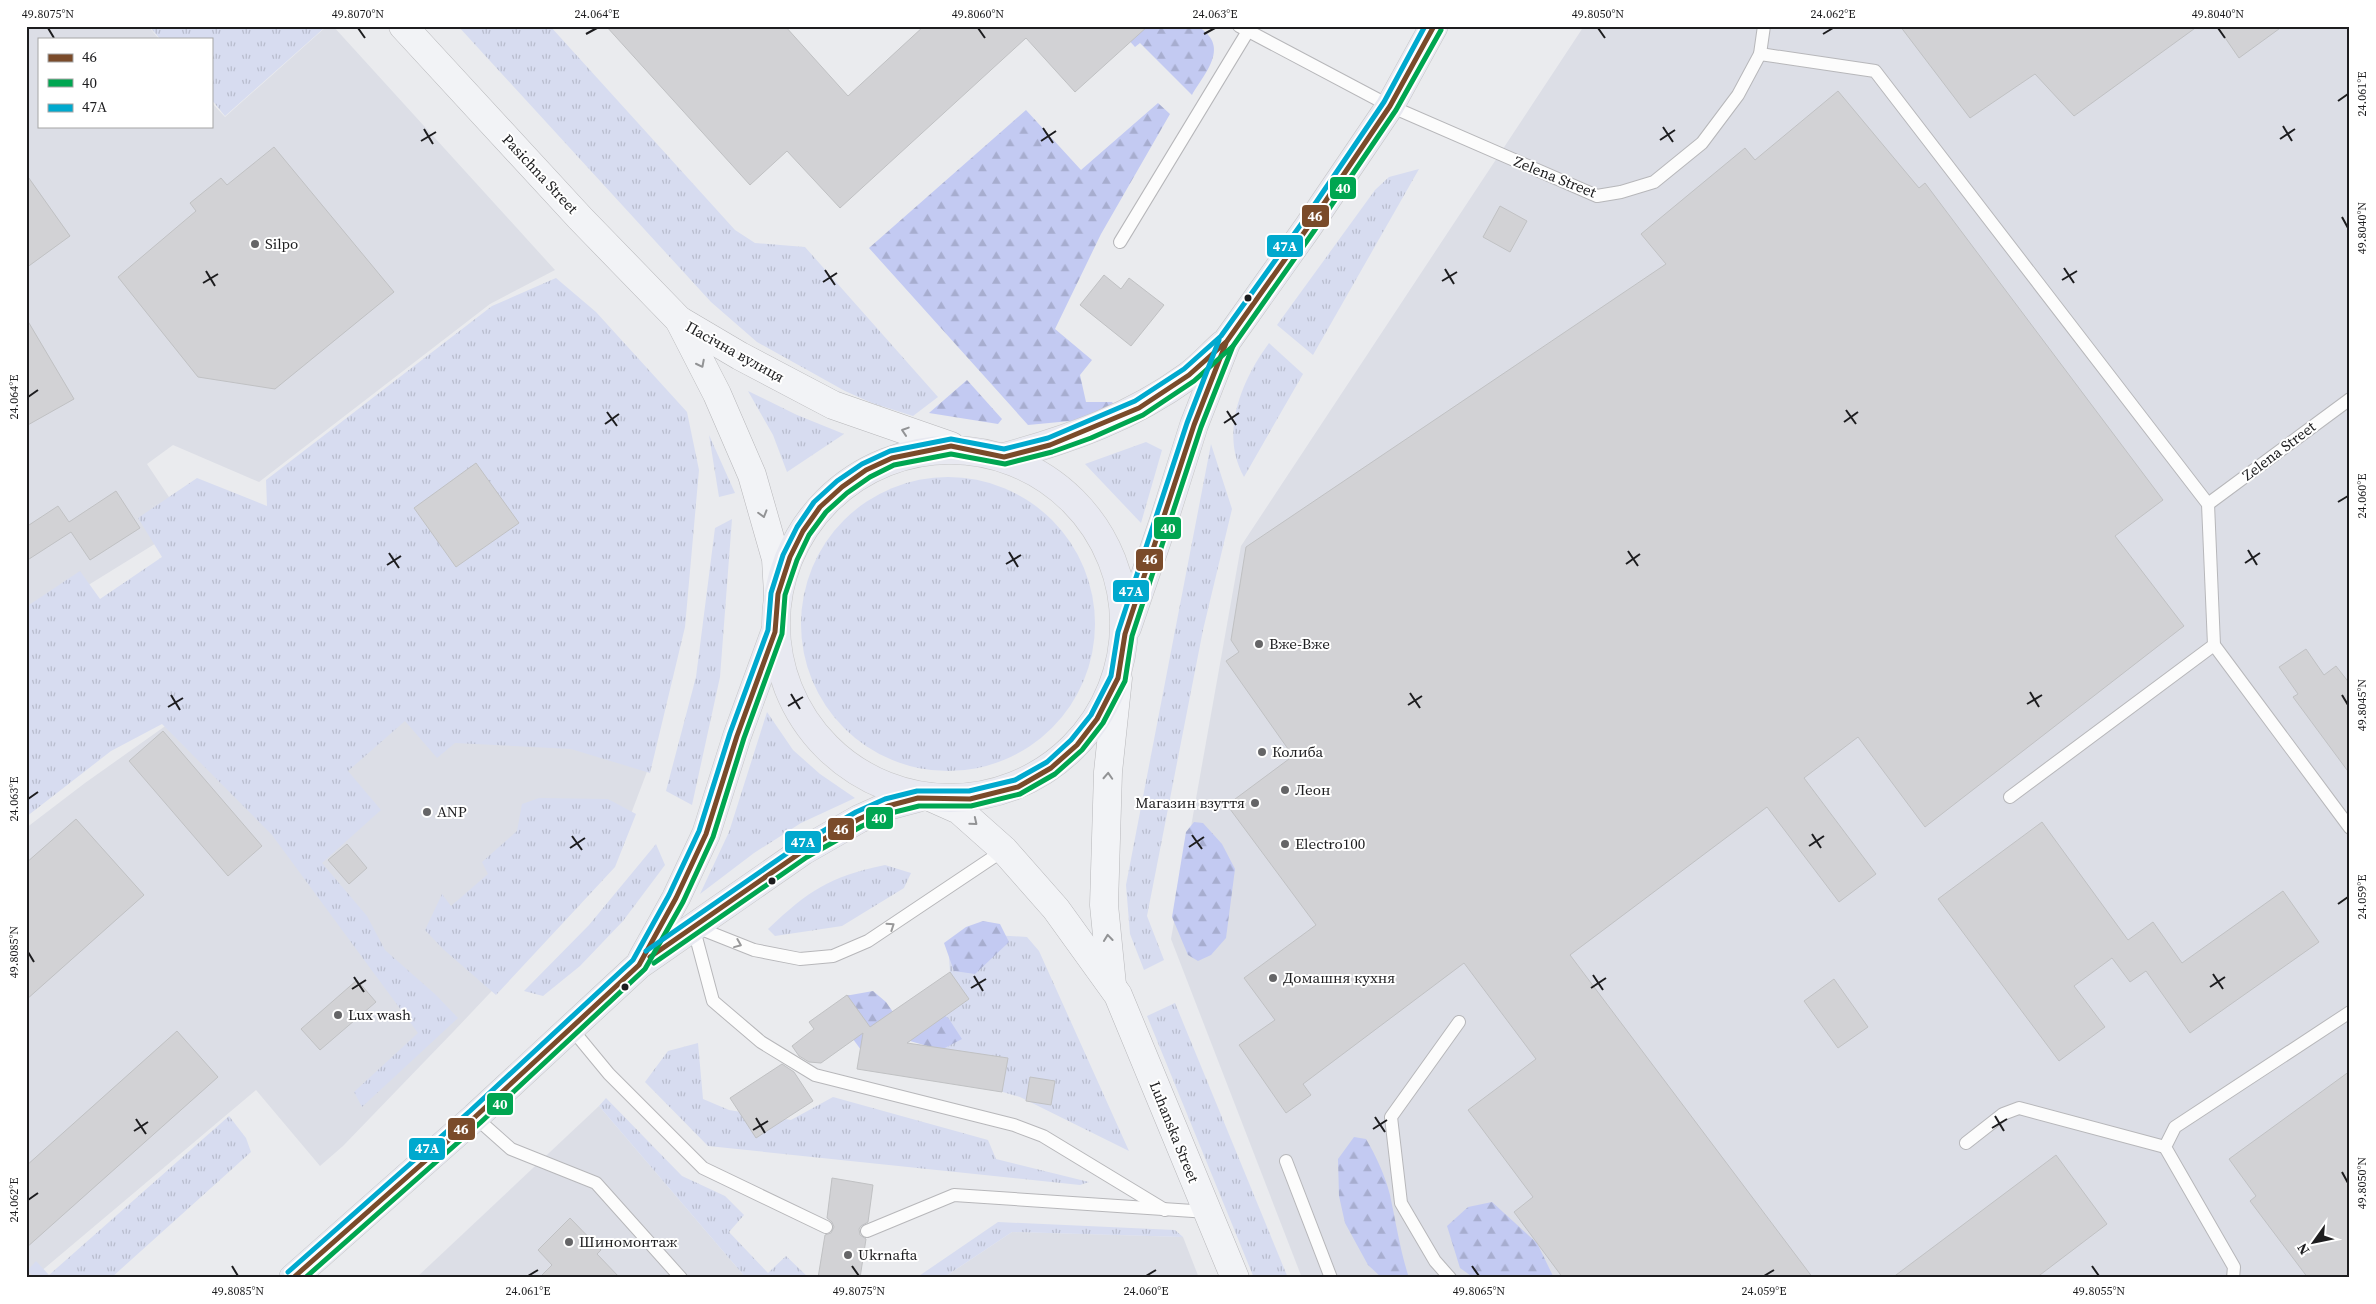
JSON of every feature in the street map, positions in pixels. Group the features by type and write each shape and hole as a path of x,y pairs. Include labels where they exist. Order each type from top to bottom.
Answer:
{"main road":[{"name":"Pasichna Street","path":"403,26 580,218 679,320"},
{"path":"1004,457 1050,445 1088,431 1139,408 1189,375 1227,341 1308,227 1390,106 1434,26"},
{"name":"Пасічна вулиця","path":"679,320 740,356 833,405 951,446"},
{"name":"Пасічна вулиця","path":"679,320 717,394 752,474 776,559 778,594"},
{"path":"775,632 788,686 804,716 824,744 870,780 893,790 925,798 970,799 1018,787 1051,768 1087,733 1097,719 1118,678 1125,634 1194,426 1227,341"},
{"path":"639,965 676,898 706,834 737,736 775,632 778,594 790,557 803,531 820,508 842,487 866,470 892,458 951,446 1004,457 1027,466 1060,488 1094,530 1106,550 1115,576 1125,634"},
{"name":"Luhanska Street","path":"1113,987 1104,905 1108,772 1118,678"},
{"path":"293,1278 475,1117 639,965 803,851 851,823 888,806 925,798"},
{"name":"Luhanska Street","path":"925,798 959,810 1004,850 1056,909 1113,987 1235,1278"}],"lane":[{"name":"Zelena Street","path":"1243,29 1390,106 1597,196 1621,192 1654,182 1702,143 1738,95 1760,54 1764,26"},
{"path":"1120,242 1243,29"},
{"path":"1760,54 1875,72 2208,504 2214,645 2350,828"},
{"name":"Zelena Street","path":"2208,504 2350,399"},
{"path":"2010,797 2214,645"},
{"path":"693,926 754,950 800,959 833,956 868,941 1004,850"},
{"path":"693,926 713,1001 761,1042 815,1075 1014,1125 1043,1136 1165,1210"},
{"path":"2165,1147 2175,1127 2350,1012"},
{"path":"1450,1278 1435,1261 1401,1203 1392,1117 1459,1022"},
{"path":"571,1028 609,1074 703,1168 826,1227"},
{"path":"1966,1143 2003,1114 2019,1108 2165,1147 2234,1268 2233,1278"},
{"path":"475,1117 512,1149 596,1183 681,1278"},
{"path":"1286,1161 1331,1278"},
{"path":"867,1231 954,1195 1208,1212"}],"shaded area":[{"path":"26,26 148,26 158,38 38,38 38,128 212,128 212,103 225,117 327,26 333,26 555,270 490,304 259,482 173,445 147,464 187,524 90,584 26,617"},
{"path":"1584,26 2350,26 2350,1278 1302,1278 1171,939 1241,546"},
{"path":"178,717 401,717 601,723 648,769 612,864 343,1146 320,1166 256,1090 33,1278 26,1278 26,828 85,783"},
{"path":"599,1106 746,1278 416,1278"},
{"path":"1012,1232 1183,1237 1199,1278 943,1278"}],"green space":[{"path":"149,26 323,26 323,29 225,116 212,100 212,38 159,38"},
{"path":"458,26 550,26 735,230 755,243 805,247 938,397 913,416 872,403 845,391 757,342 711,302"},
{"path":"1116,26 1197,26 1207,34 1213,42 1212,59 1209,68 1192,95 1140,43 1135,47"},
{"path":"1158,103 1170,114 1101,234 1055,329 1092,360 1080,375 1086,402 1112,402 1116,408 1091,419 1028,425 869,248 1026,110 1081,170"},
{"path":"1419,169 1313,355 1277,325 1375,190 1389,177"},
{"path":"556,278 596,312 687,412 699,470 685,627 650,773 571,749 455,743 437,758 405,721 348,771 381,810 322,863 367,916 385,950 436,995 458,1018 362,1107 354,1092 418,1033 272,835 162,724 111,751 26,817 26,607 80,571 100,599 162,557 138,518 197,478 267,506 266,480 492,306"},
{"path":"1269,343 1303,374 1244,477 1237,460 1234,442 1237,407 1250,373"},
{"path":"967,380 1002,419 998,424 929,413"},
{"path":"748,391 797,415 844,434 787,472 773,435"},
{"path":"709,435 735,493 719,497"},
{"path":"1146,442 1162,450 1141,523 1085,464"},
{"path":"1211,444 1232,509 1203,630 1147,916 1164,960 1144,970 1130,934 1126,885"},
{"path":"948,477 977,480 1004,488 1030,502 1052,520 1070,542 1084,568 1092,595 1095,624 1092,653 1084,680 1070,706 1052,728 1030,746 1004,760 977,768 948,771 919,768 892,760 866,746 844,728 826,706 812,680 804,653 801,624 804,595 812,568 826,542 844,520 866,502 892,488 919,480"},
{"path":"732,519 720,677 692,805 666,791 696,677 715,528"},
{"path":"767,712 793,750 820,774 855,798 801,823 754,853 700,894 729,832"},
{"path":"539,798 608,799 636,814 615,867 496,995 443,949 425,930 442,894 451,906 488,874 482,862 517,831 522,804"},
{"path":"1194,822 1203,823 1222,844 1235,869 1226,938 1211,955 1198,961 1188,955 1172,917 1186,832"},
{"path":"656,844 665,865 623,921 580,966 543,996 524,991 589,925"},
{"path":"885,865 911,873 904,888 842,926 775,936 768,929 796,904 821,887 834,880"},
{"path":"983,921 1000,924 1009,942 975,974 954,971 944,943 966,927"},
{"path":"978,934 1027,937 1039,951 1129,1151 1020,1097 925,1069 929,1027 969,999 950,972 949,957"},
{"path":"873,991 886,1002 893,1012 932,1005 949,1019 962,1039 941,1050 910,1041 894,1053 867,1058 847,1031 840,1014 845,996"},
{"path":"1175,1003 1288,1278 1254,1278 1147,1016"},
{"path":"698,1043 703,1099 729,1110 791,1120 833,1097 988,1140 996,1159 1089,1182 1080,1185 708,1146 645,1082 668,1051"},
{"path":"606,1098 682,1176 725,1196 744,1215 729,1232 768,1273 786,1256 809,1278 746,1278 599,1106"},
{"path":"229,1116 246,1138 251,1152 111,1278 34,1278 28,1270 36,1261 49,1275"},
{"path":"1354,1137 1366,1139 1383,1173 1390,1195 1409,1278 1382,1278 1368,1265 1345,1223 1339,1196 1338,1159"},
{"path":"1492,1202 1537,1243 1554,1278 1474,1278 1460,1268 1447,1226 1468,1207"},
{"path":"998,1222 1175,1230 1183,1237 1012,1232 943,1278 916,1278"}],"building":[{"path":"606,26 785,26 848,96 924,26 1148,26 1075,92 1026,38 840,208 787,151 750,185"},
{"path":"1900,26 2198,26 2074,116 2035,74 1970,118"},
{"path":"2217,26 2283,26 2239,58"},
{"path":"1838,91 1919,188 1925,183 2163,500 2115,536 2184,626 1925,827 1858,737 1804,778 1876,874 1839,902 1767,807 1570,955 1813,1278 1563,1278 1514,1212 1533,1197 1468,1110 1536,1059 1464,963 1303,1084 1311,1095 1286,1113 1239,1045 1275,1020 1244,978 1316,925 1227,805 1293,756 1226,661 1239,652 1231,640 1246,547 1666,264 1641,234 1745,148 1755,160"},
{"name":"Silpo","path":"274,147 394,292 275,389 198,377 118,277 196,211 190,203 221,178 227,185"},
{"path":"26,174 70,236 26,268"},
{"path":"1500,206 1527,221 1510,252 1483,237"},
{"path":"1104,275 1121,289 1129,278 1164,305 1131,346 1080,305"},
{"path":"26,318 74,399 26,426"},
{"path":"476,463 519,523 456,567 414,508"},
{"path":"116,491 140,528 90,560 71,532 26,561 26,527 58,506 69,522"},
{"path":"2306,649 2324,675 2336,666 2350,684 2350,774 2293,697 2298,694 2279,667"},
{"path":"163,731 262,846 228,876 129,761"},
{"path":"76,819 144,895 26,1000 26,863"},
{"path":"2042,822 2128,940 2153,922 2182,963 2283,891 2319,942 2190,1033 2146,971 2130,982 2112,958 2074,986 2105,1027 2059,1061 1938,899"},
{"path":"347,844 367,868 349,884 328,860"},
{"path":"950,972 969,999 907,1043 1008,1058 1002,1092 857,1069 863,1033 821,1063 809,1062 799,1056 792,1046 814,1029 809,1022 847,995 870,1027"},
{"path":"1834,979 1868,1027 1838,1048 1804,1001"},
{"name":"Lux wash","path":"357,980 376,1002 320,1050 301,1029"},
{"path":"177,1031 218,1077 26,1248 26,1166"},
{"path":"782,1064 794,1072 813,1101 756,1138 730,1098"},
{"path":"2350,1071 2350,1278 2308,1278 2250,1201 2256,1196 2229,1159"},
{"path":"1030,1077 1055,1081 1051,1105 1026,1101"},
{"path":"2056,1155 2107,1224 2036,1278 1892,1278"},
{"path":"832,1178 873,1185 868,1222 859,1229 860,1235 866,1239 860,1278 818,1278 825,1235 831,1233 834,1227 827,1218"},
{"name":"Шиномонтаж","path":"570,1218 601,1250 597,1254 620,1278 539,1278 552,1265 538,1250"}],"transit line":[{"name":"47А","path":"288,1272 470,1111 633,960 669,895 699,831 730,733 768,630 771,593 783,555 797,527 814,502 837,481 862,464 890,451 951,439 1004,449 1048,438 1135,401 1184,369 1221,336 1302,223 1384,102 1425,26"},
{"name":"46","path":"293,1278 475,1117 639,965 676,898 706,834 737,736 775,632 778,594 790,557 803,531 820,507 842,487 866,470 892,458 951,446 1004,457 1050,445 1139,408 1189,375 1227,341 1308,227 1390,106 1434,26"},
{"name":"40","path":"305,1278 480,1123 645,969 683,902 713,837 744,738 782,634 785,595 797,560 809,535 826,512 847,493 870,477 894,465 951,454 1005,464 1052,452 1091,438 1143,415 1194,381 1233,346 1314,231 1396,110 1441,30"},
{"name":"47А","path":"646,951 799,845 856,812 885,799 917,791 969,791 1015,780 1047,762 1071,740 1091,715 1111,676 1118,632 1187,423 1219,340"},
{"name":"46","path":"650,957 803,851 859,819 888,806 918,798 970,799 1018,787 1051,768 1077,745 1097,719 1118,678 1125,634 1194,425 1226,343"},
{"name":"40","path":"654,963 807,857 862,826 891,813 919,806 971,806 1020,794 1055,774 1082,750 1103,723 1125,681 1132,636 1201,427 1233,346"}],"place":[{"name":"Silpo","path":"255,244"},
{"name":"Вже-Вже","path":"1259,644"},
{"name":"Колиба","path":"1262,752"},
{"name":"Леон","path":"1285,790"},
{"name":"Магазин взуття","path":"1255,803"},
{"name":"ANP","path":"427,812"},
{"name":"Electro100","path":"1285,844"},
{"name":"Домашня кухня","path":"1273,978"},
{"name":"Lux wash","path":"338,1015"},
{"name":"Шиномонтаж","path":"569,1242"},
{"name":"Ukrnafta","path":"848,1255"}]}
